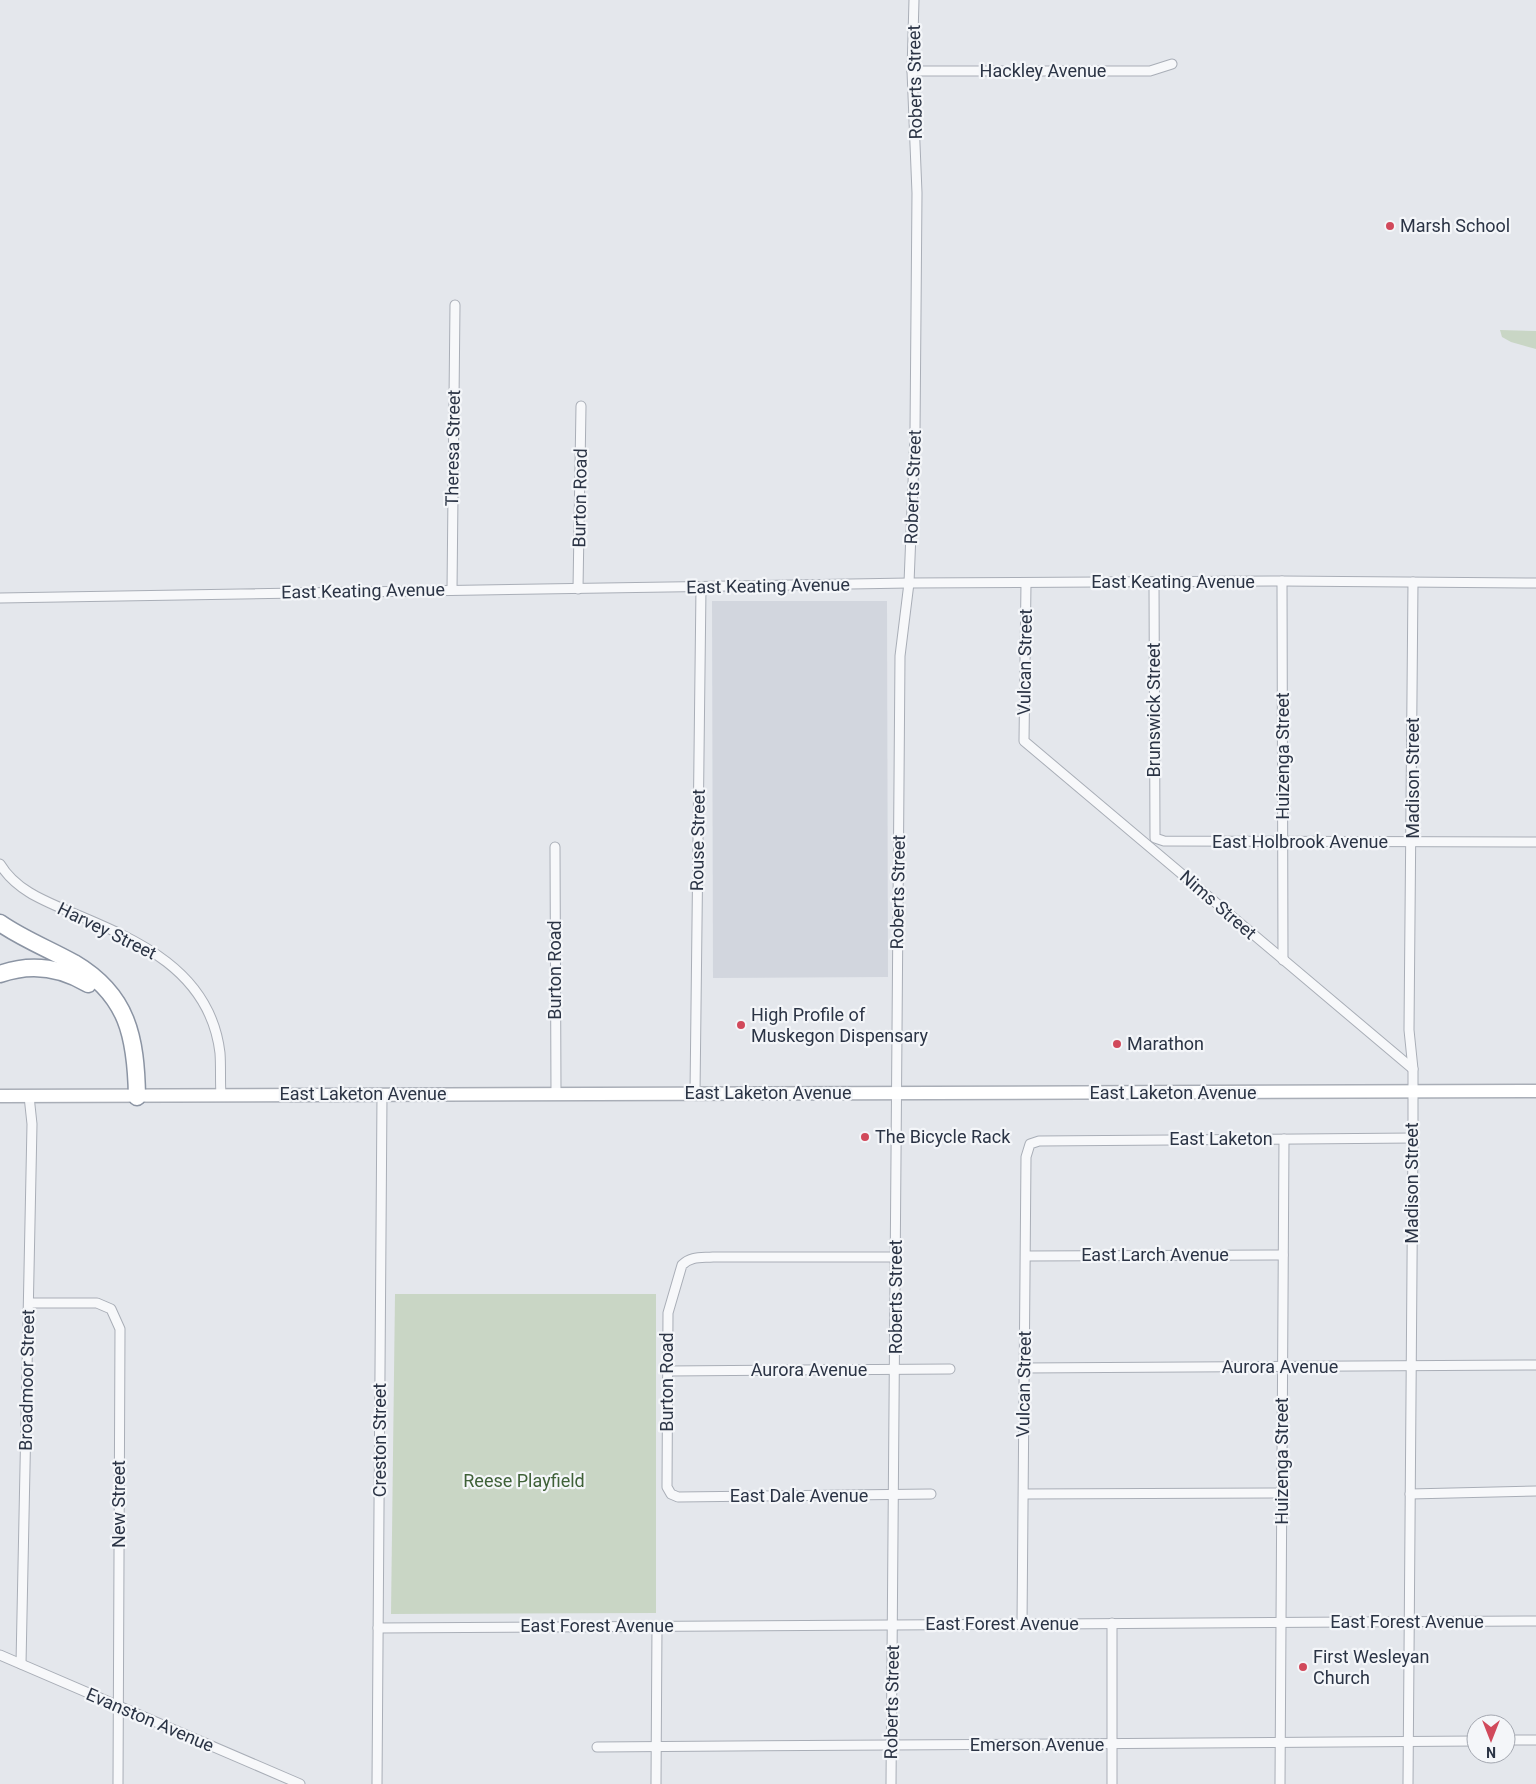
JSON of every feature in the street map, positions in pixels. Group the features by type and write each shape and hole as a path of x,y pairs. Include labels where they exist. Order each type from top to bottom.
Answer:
{"highway":[{"path":"0,923 72,962 107,988 119,1007 132,1039 136,1058 137,1096"},
{"path":"0,974 22,968 50,968 77,977 92,986 112,1008 122,1025 128,1044 137,1096"}],"main road":[{"name":"East Laketon Avenue","path":"0,1096 694,1092 1536,1091"}],"street":[{"name":"Roberts Street","path":"891,1784 900,656 909,583 917,332 917,193 912,72 914,0"},
{"name":"Hackley Avenue","path":"912,72 1150,71 1172,64"},
{"name":"Theresa Street","path":"452,590 455,305"},
{"name":"Burton Road","path":"578,589 581,406"},
{"name":"East Keating Avenue","path":"0,598 909,583 1282,581 1536,583"},
{"name":"Huizenga Street","path":"1282,581 1283,960"},
{"name":"Brunswick Street","path":"1154,582 1155,838"},
{"name":"Madison Street","path":"1408,1784 1413,1138 1413,1069 1409,1030 1414,582"},
{"name":"Vulcan Street","path":"1024,741 1026,583"},
{"name":"Rouse Street","path":"694,1092 701,587"},
{"name":"Nims Street","path":"1024,741 1413,1069"},
{"name":"East Holbrook Avenue","path":"1155,838 1164,841 1536,842"},
{"name":"Burton Road","path":"555,847 556,1093"},
{"name":"Harvey Street","path":"0,864 5,872 26,891 141,943 161,956 180,973 200,999 216,1035 220,1054 221,1095"},
{"name":"Creston Street","path":"378,1784 382,1095"},
{"name":"Broadmoor Street","path":"21,1664 32,1124 28,1096"},
{"name":"Huizenga Street","path":"1280,1784 1284,1138"},
{"name":"East Laketon","path":"1030,1144 1039,1140 1413,1138"},
{"name":"Vulcan Street","path":"1022,1624 1026,1152 1030,1144"},
{"name":"East Larch Avenue","path":"1026,1256 1283,1254"},
{"name":"Burton Road","path":"668,1491 666,1483 668,1312 682,1265 692,1258 896,1257"},
{"name":"New Street","path":"29,1303 97,1303 111,1309 120,1329 118,1784"},
{"name":"Aurora Avenue","path":"1024,1368 1536,1365"},
{"name":"Aurora Avenue","path":"668,1370 950,1369"},
{"name":"East Dale Avenue","path":"668,1491 678,1497 932,1494"},
{"path":"1410,1494 1536,1491"},
{"path":"1024,1494 1281,1493"},
{"name":"East Forest Avenue","path":"378,1628 1536,1621"},
{"path":"1112,1623 1112,1784"},
{"path":"656,1784 657,1626"},
{"name":"Evanston Avenue","path":"0,1656 300,1784"},
{"name":"Emerson Avenue","path":"598,1747 1466,1740"},
{"path":"1516,1740 1536,1740"}],"shaded area":[{"path":"712,601 887,601 888,977 713,978"}],"green space":[{"path":"1500,330 1536,331 1536,349 1511,342 1502,337"},
{"name":"Reese Playfield","path":"395,1294 656,1294 656,1613 391,1614"}],"place":[{"name":"Marsh School","path":"1390,226"},
{"name":"High Profile of Muskegon Dispensary","path":"741,1025"},
{"name":"Marathon","path":"1117,1044"},
{"name":"The Bicycle Rack","path":"865,1137"},
{"name":"First Wesleyan Church","path":"1303,1667"}]}
